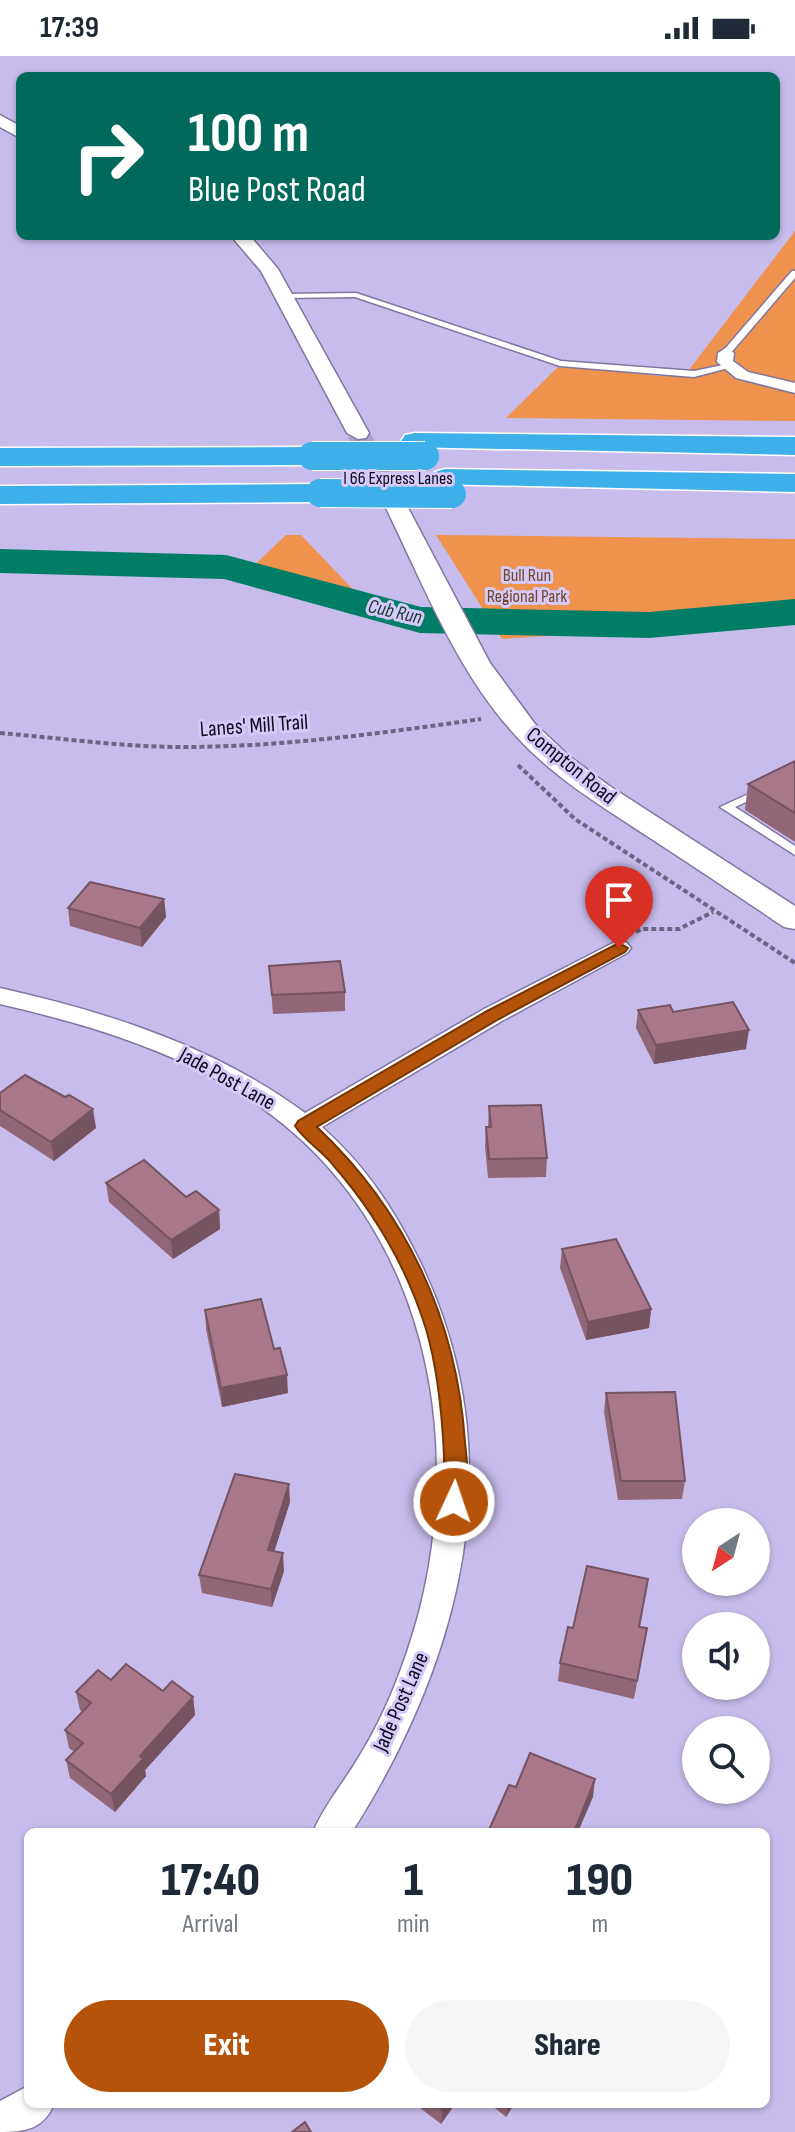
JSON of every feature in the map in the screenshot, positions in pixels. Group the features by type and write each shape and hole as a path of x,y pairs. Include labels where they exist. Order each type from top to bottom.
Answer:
{"highway":[{"path":"0,443 313,467 449,486 795,498"},
{"path":"420,449 795,446"},
{"name":"I 66 Express Lanes","path":"0,480 313,467 420,449 795,460"},
{"name":"I 66 Express Lanes","path":"0,457 313,467"},
{"path":"0,495 313,467"},
{"name":"I 66 Express Lanes","path":"449,486 795,483"}],"street":[{"path":"244,240 269,269 358,433"},
{"path":"727,360 742,375 795,388"},
{"name":"Compton Road","path":"395,504 474,657 509,711 558,762 795,920"},
{"path":"304,1126 493,1015 619,948"},
{"name":"Jade Post Lane","path":"0,996 66,1010 138,1033 214,1068 266,1097 304,1126 339,1159 378,1209 413,1268 436,1329 452,1402 457,1474 449,1558 428,1640 394,1725 333,1828"},
{"path":"0,2124 27,2108"}],"lane":[{"path":"285,296 356,295 560,363 694,374 727,360 795,273"},
{"path":"795,776 726,807 795,851"}],"path":[{"name":"Lanes' Mill Trail","path":"0,733 193,747 378,734 477,720 509,711"},
{"path":"477,720 487,730"},
{"path":"515,762 575,819 795,963"},
{"path":"619,948 613,944 642,929 679,929 714,911"}],"green space":[{"path":"795,231 795,421 506,418 560,365 659,376 685,375"},
{"path":"286,535 301,535 364,601 241,578"},
{"name":"Bull Run Regional Park","path":"436,535 795,539 795,620 502,639"}],"building":[{"path":"795,761 795,813 748,784"},
{"path":"90,882 164,899 140,928 68,908"},
{"path":"340,961 345,992 272,995 269,966"},
{"path":"733,1002 749,1030 656,1045 638,1010 670,1005 673,1012"},
{"path":"25,1075 93,1109 51,1142 0,1110 0,1093"},
{"path":"541,1105 547,1158 489,1159 486,1127 491,1127 489,1106"},
{"path":"144,1160 186,1197 196,1191 219,1210 171,1240 106,1183"},
{"path":"616,1239 651,1309 588,1322 562,1249"},
{"path":"261,1299 274,1349 280,1348 287,1375 221,1388 205,1310"},
{"path":"675,1392 685,1481 621,1481 606,1393"},
{"path":"235,1474 289,1484 268,1550 283,1553 271,1589 199,1575"},
{"path":"587,1566 648,1579 639,1627 647,1628 637,1681 560,1663 568,1627 573,1628"},
{"path":"126,1664 163,1691 172,1681 193,1697 111,1794 66,1760 83,1743 65,1730 91,1703 76,1692 98,1670 111,1680"},
{"path":"530,1753 595,1779 576,1828 490,1828 509,1785 516,1787"},
{"path":"305,2122 311,2132 292,2132"}],"waterway":[{"name":"Cub Run","path":"0,561 226,567 420,620 649,625 795,612"}],"tunnel":[{"path":"358,433 395,504"}],"route":[{"path":"454,1502 457,1474 452,1402 436,1329 413,1268 378,1209 339,1159 304,1126 493,1015 619,948"}]}
